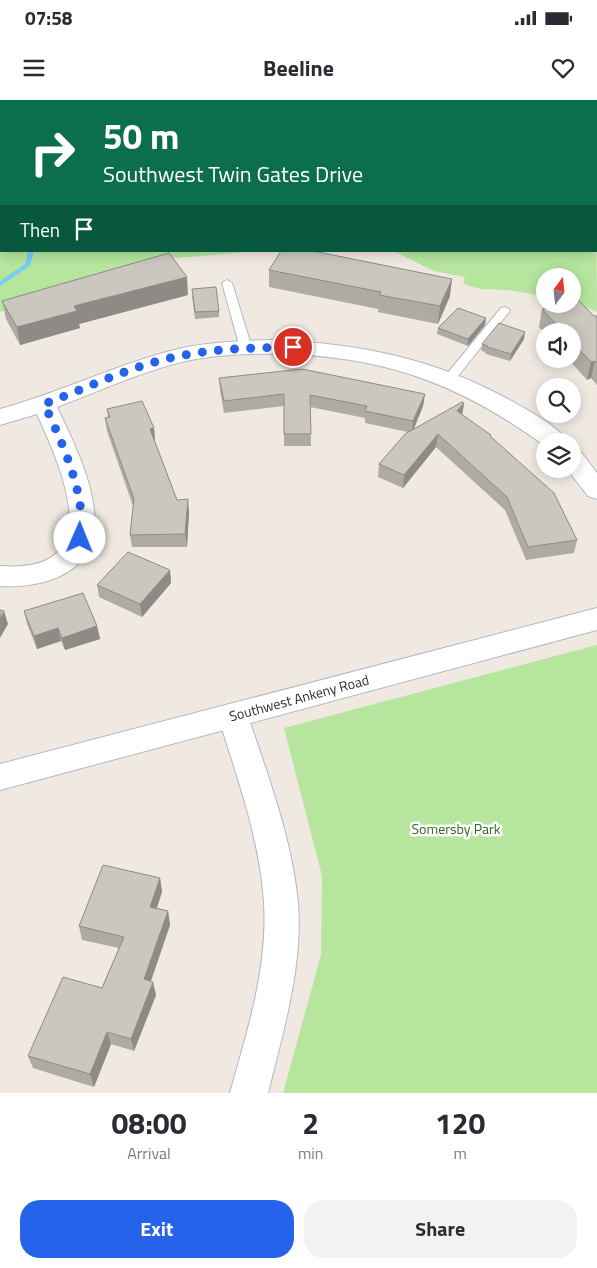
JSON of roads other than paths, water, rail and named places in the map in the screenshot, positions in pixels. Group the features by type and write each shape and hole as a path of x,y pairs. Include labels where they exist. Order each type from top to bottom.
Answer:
{"street":[{"path":"0,417 44,404 158,362 184,355 246,348 293,347 334,351 412,365 450,378 489,397 526,418 546,433"},
{"path":"0,576 16,578 34,576 58,566 73,553 80,538 83,524 78,498 54,425 44,404"},
{"path":"581,469 596,487"},
{"name":"Southwest Ankeny Road","path":"0,778 597,619"},
{"path":"233,716 269,834 279,878 281,922 277,974 265,1031 248,1093"}],"lane":[{"path":"227,283 246,348"},
{"path":"450,378 505,310"}],"waterway":[{"path":"0,284 28,265 31,252"}],"park label":[{"name":"Somersby Park","path":"456,829"}]}
